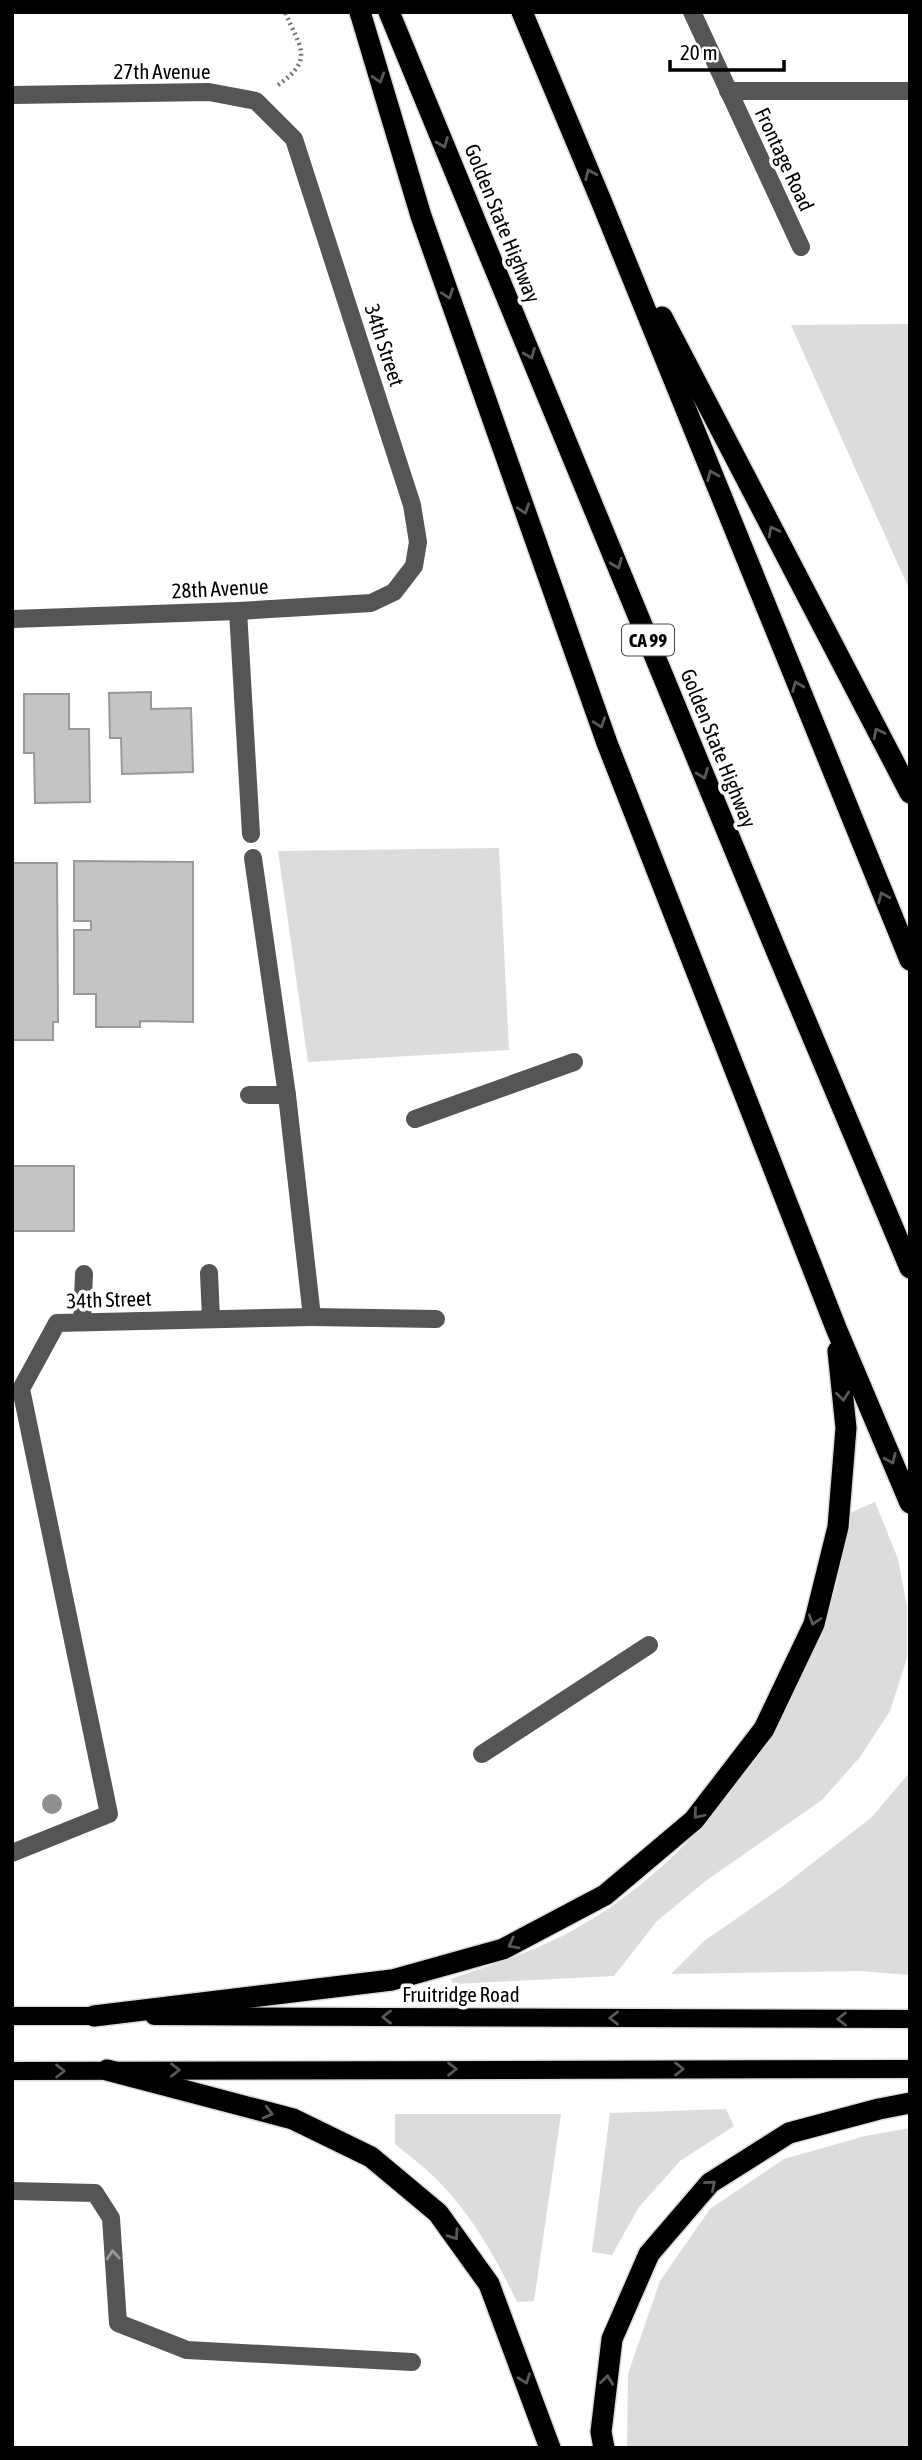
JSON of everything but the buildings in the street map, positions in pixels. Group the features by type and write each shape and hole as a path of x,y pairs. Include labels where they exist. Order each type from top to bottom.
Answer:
{"highway":[{"path":"360,12 421,216 607,743 836,1328 910,1503"},
{"name":"Golden State Highway","path":"389,12 910,1268"},
{"path":"522,12 910,960"},
{"path":"602,203 910,793"},
{"path":"94,2016 392,1980 503,1949 605,1895 694,1820 764,1729 814,1624 838,1527 846,1427 836,1328"},
{"path":"107,2070 293,2119 371,2157 439,2213 489,2284 550,2448"},
{"path":"604,2448 601,2432 612,2339 649,2254 710,2183 789,2133 910,2103"}],"main road":[{"name":"Fruitridge Road","path":"12,2016 910,2019"},
{"path":"12,2071 910,2069"}],"street":[{"name":"Frontage Road","path":"692,12 801,247"},
{"path":"728,91 910,91"},
{"name":"27th Avenue","path":"12,95 209,92 256,101"},
{"name":"34th Street","path":"256,101 295,139 412,505 418,542 414,566"},
{"name":"28th Avenue","path":"12,620 371,603 394,592 414,566"},
{"path":"238,611 251,834"},
{"path":"253,858 287,1095 312,1317"},
{"path":"415,1119 574,1062"},
{"path":"249,1096 287,1095"},
{"path":"209,1273 211,1319"},
{"path":"82,1322 84,1274"},
{"name":"34th Street","path":"12,1853 109,1814 15,1385 57,1323 312,1317 436,1319"},
{"path":"482,1754 649,1645"},
{"path":"12,2191 95,2193 111,2218 118,2323 187,2350 412,2362"}],"path":[{"path":"256,101 293,74 301,62 301,51 285,12"}],"shaded area":[{"path":"910,324 910,591 791,325"},
{"path":"499,848 509,1050 308,1062 278,851"},
{"path":"875,1502 898,1559 907,1606 907,1658 890,1711 860,1757 822,1800 707,1880 657,1921 614,1976 453,1984 451,1979 541,1946 612,1906 651,1876 720,1806 775,1725 798,1681 834,1592 850,1513"},
{"path":"910,1772 910,1975 859,1971 671,1974 704,1941 779,1889 872,1817"},
{"path":"726,2109 734,2126 680,2161 639,2207 612,2255 592,2252 610,2113"},
{"path":"395,2114 561,2114 534,2301 517,2302 491,2251 459,2204 428,2172 395,2144"},
{"path":"910,2128 910,2448 627,2448 628,2374 660,2281 710,2209 784,2159 865,2136"}]}
